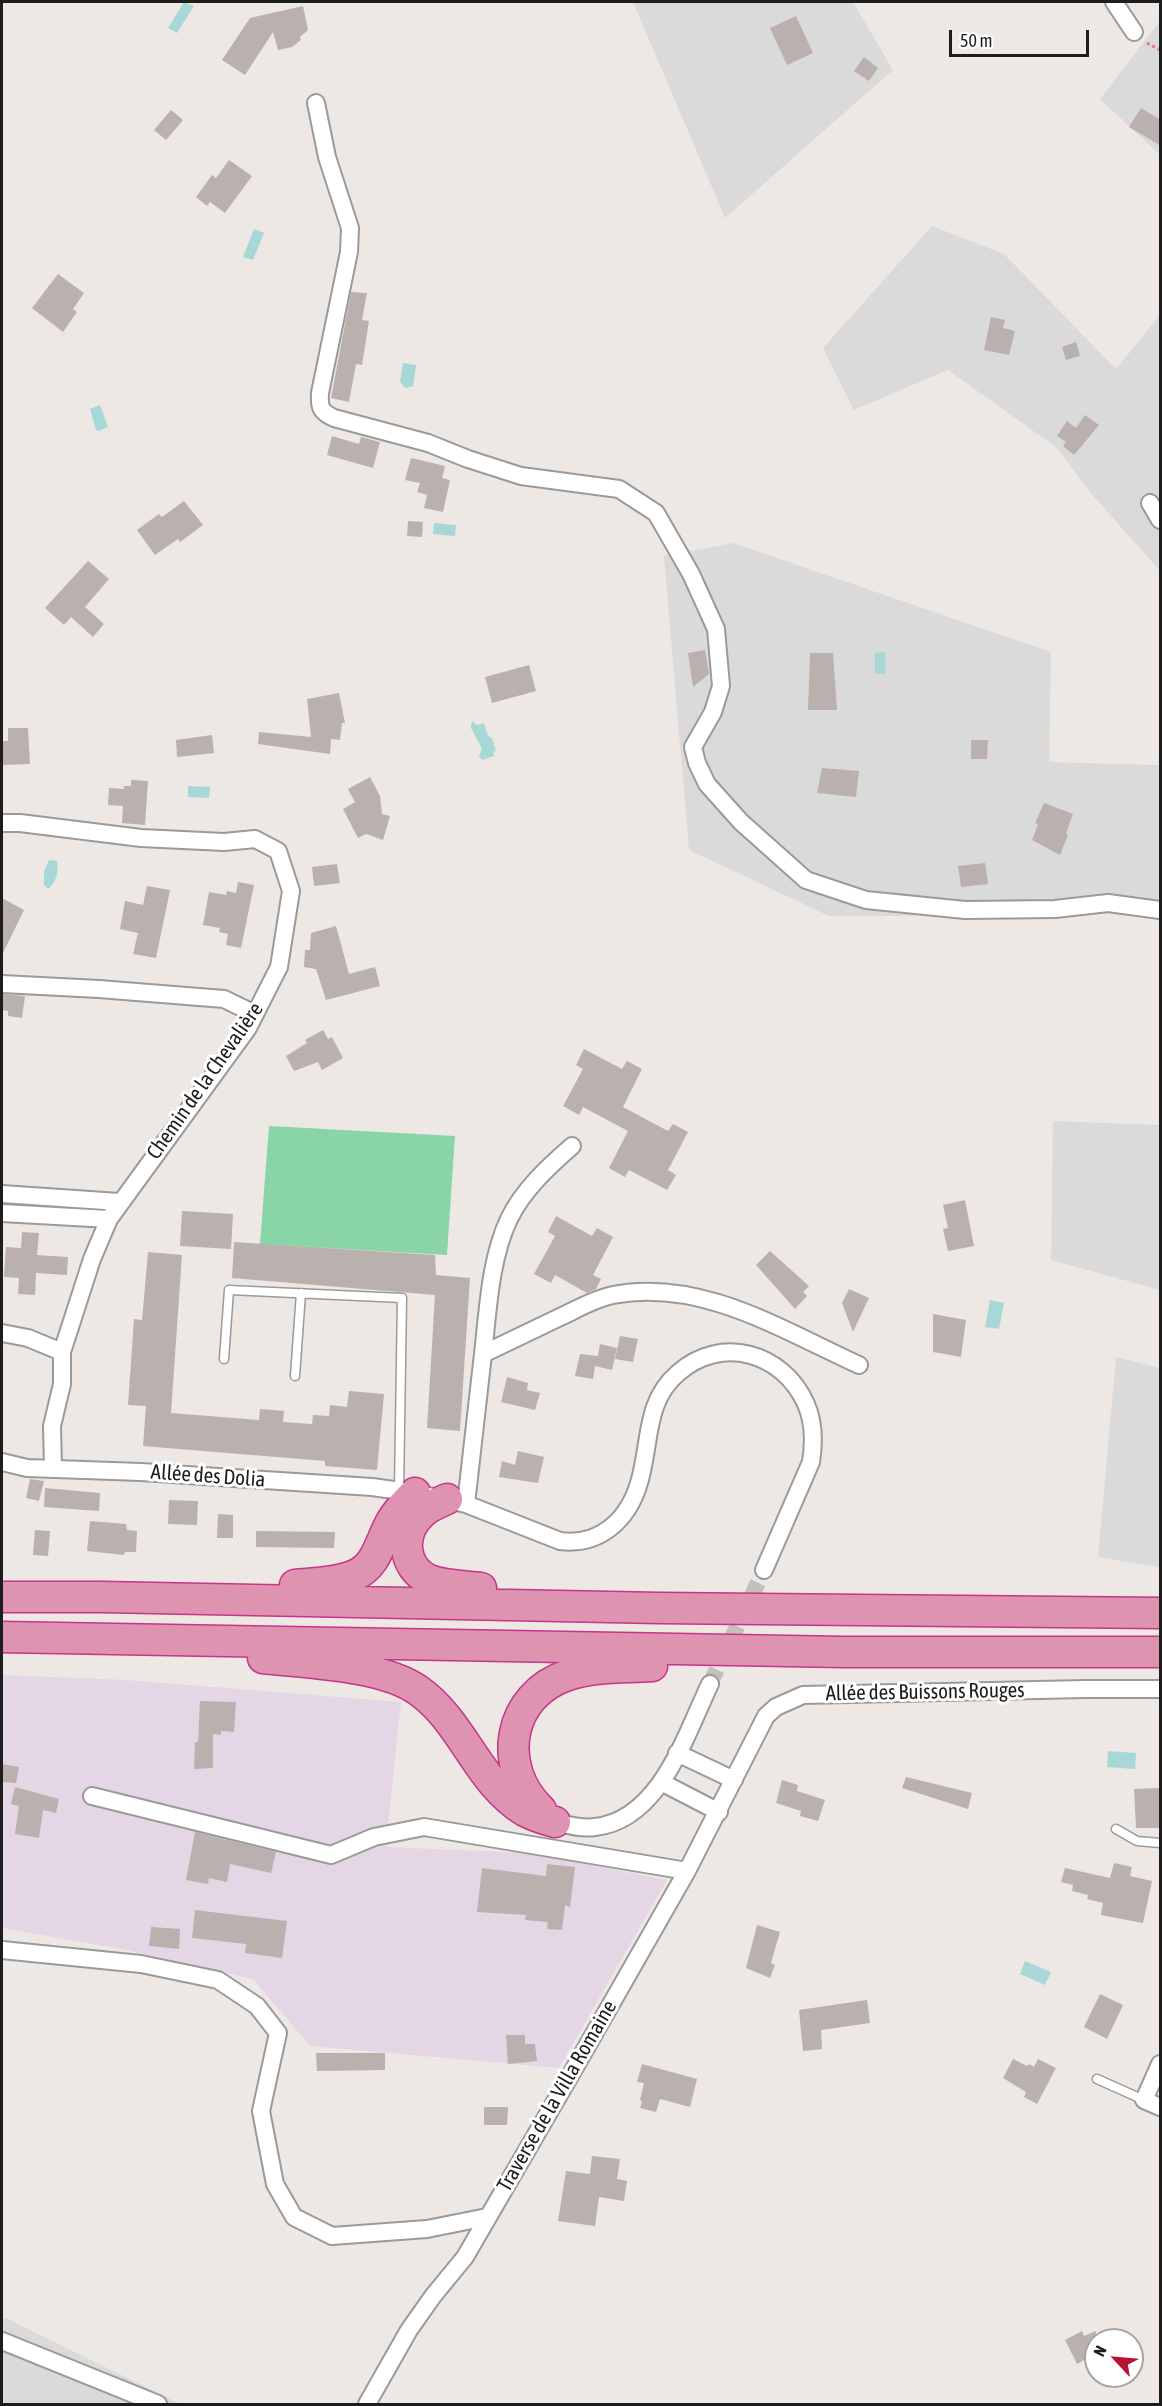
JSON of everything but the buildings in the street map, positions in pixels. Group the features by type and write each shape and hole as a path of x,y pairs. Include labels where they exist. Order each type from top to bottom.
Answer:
{"highway":[{"path":"103,1597 341,1580 357,1574 370,1564 379,1551 407,1492"},
{"path":"456,1502 423,1512 414,1522 408,1535 406,1552 411,1566 419,1574 431,1580 660,1608"},
{"path":"2,1597 660,1608 1161,1613"},
{"path":"2,1637 844,1652 1161,1652"},
{"path":"111,1638 345,1668 386,1675 402,1681 418,1690 443,1714 487,1775 513,1802 536,1816 555,1822"},
{"path":"555,1822 522,1788 512,1755 513,1740 526,1708 536,1695 551,1683 569,1675 602,1670 844,1652"}],"street":[{"path":"1114,2 1134,33"},
{"path":"316,103 327,157 350,228 350,252 320,393 319,406 323,413 428,443 521,476 619,489 656,513 691,574 716,630 721,686 713,712 693,747 697,763 707,784 741,822 806,880 866,900 964,910 1055,909 1108,903 1161,910"},
{"path":"1150,503 1161,520"},
{"name":"Chemin de la Chevalière","path":"2,823 20,823 141,838 224,842 255,839 278,851 291,891 279,967 248,1028 119,1202 92,1259 62,1352 62,1384 52,1426 53,1469"},
{"path":"2,984 99,988 224,999 255,1014"},
{"path":"456,1502 501,1239 522,1197 547,1168 572,1146"},
{"path":"2,1194 119,1202"},
{"path":"2,1213 109,1220"},
{"path":"483,1354 592,1302 613,1295 667,1293 701,1297 731,1307 860,1365"},
{"path":"2,1333 28,1338 62,1352"},
{"name":"Allée des Dolia","path":"2,1462 27,1468 141,1472 372,1487 456,1502 560,1541 574,1543 602,1535 617,1524 631,1505 640,1481 649,1423 663,1391 676,1374 696,1360 721,1352 740,1352 758,1356 774,1365 792,1382 806,1403 812,1421 814,1445 811,1462 764,1570"},
{"path":"555,1822 578,1827 613,1824 631,1815 648,1800 677,1753 710,1684"},
{"name":"Allée des Buissons Rouges","path":"734,1780 766,1716 790,1699 803,1695 1161,1689"},
{"path":"677,1753 734,1780"},
{"name":"Traverse de la Villa Romaine","path":"367,2404 409,2330 465,2257 687,1871 734,1780"},
{"path":"661,1782 719,1812"},
{"path":"92,1796 331,1855 374,1837 424,1827 687,1871"},
{"path":"2,1950 141,1964 218,1980 257,2006 278,2033 261,2111 275,2184 294,2217 332,2236 427,2229 487,2217"},
{"path":"1161,2064 1144,2100 1161,2107"},
{"path":"2,2342 158,2404"}],"lane":[{"path":"224,1359 229,1290 402,1298 407,1492"},
{"path":"295,1376 301,1293"},
{"path":"1032,1610 1114,1603"},
{"path":"1116,1829 1137,1841 1161,1843"},
{"path":"1097,2079 1144,2100"}],"shaded area":[{"path":"633,2 853,2 893,70 725,218"},
{"path":"1160,21 1160,155 1100,99"},
{"path":"932,226 1004,254 1116,369 1160,315 1160,571 1089,491 1057,448 948,370 854,410 823,348"},
{"path":"733,543 1051,652 1049,762 1160,765 1160,902 1134,900 989,916 829,916 689,850 664,556"},
{"path":"1053,1121 1160,1125 1160,1290 1051,1260"},
{"path":"1116,1357 1160,1368 1160,1567 1098,1557"},
{"path":"2,1675 127,1680 401,1702 386,1847 529,1853 667,1880 559,2068 310,2046 253,1979 127,1950 2,1928"},
{"path":"2,2318 8,2319 180,2404 2,2404"}],"green space":[{"path":"269,1126 455,1136 447,1255 260,1244"}],"water":[{"path":"184,2 194,6 177,33 168,28"},
{"path":"254,229 264,233 253,260 243,257"},
{"path":"403,363 416,365 413,386 405,388 400,382"},
{"path":"100,405 108,427 99,431 96,430 90,409"},
{"path":"434,523 456,525 455,536 433,534"},
{"path":"885,652 886,674 875,674 875,653"},
{"path":"472,721 477,725 484,723 496,751 493,752 494,756 482,760 479,756 482,749 471,728"},
{"path":"188,786 210,787 209,798 188,797"},
{"path":"49,860 57,861 58,869 55,880 48,889 44,885 44,872"},
{"path":"990,1300 1004,1303 999,1329 985,1327"},
{"path":"1108,1751 1136,1753 1135,1769 1107,1767"},
{"path":"1025,1961 1051,1972 1045,1985 1020,1974"}],"tunnel":[{"path":"710,1684 764,1570"}]}
